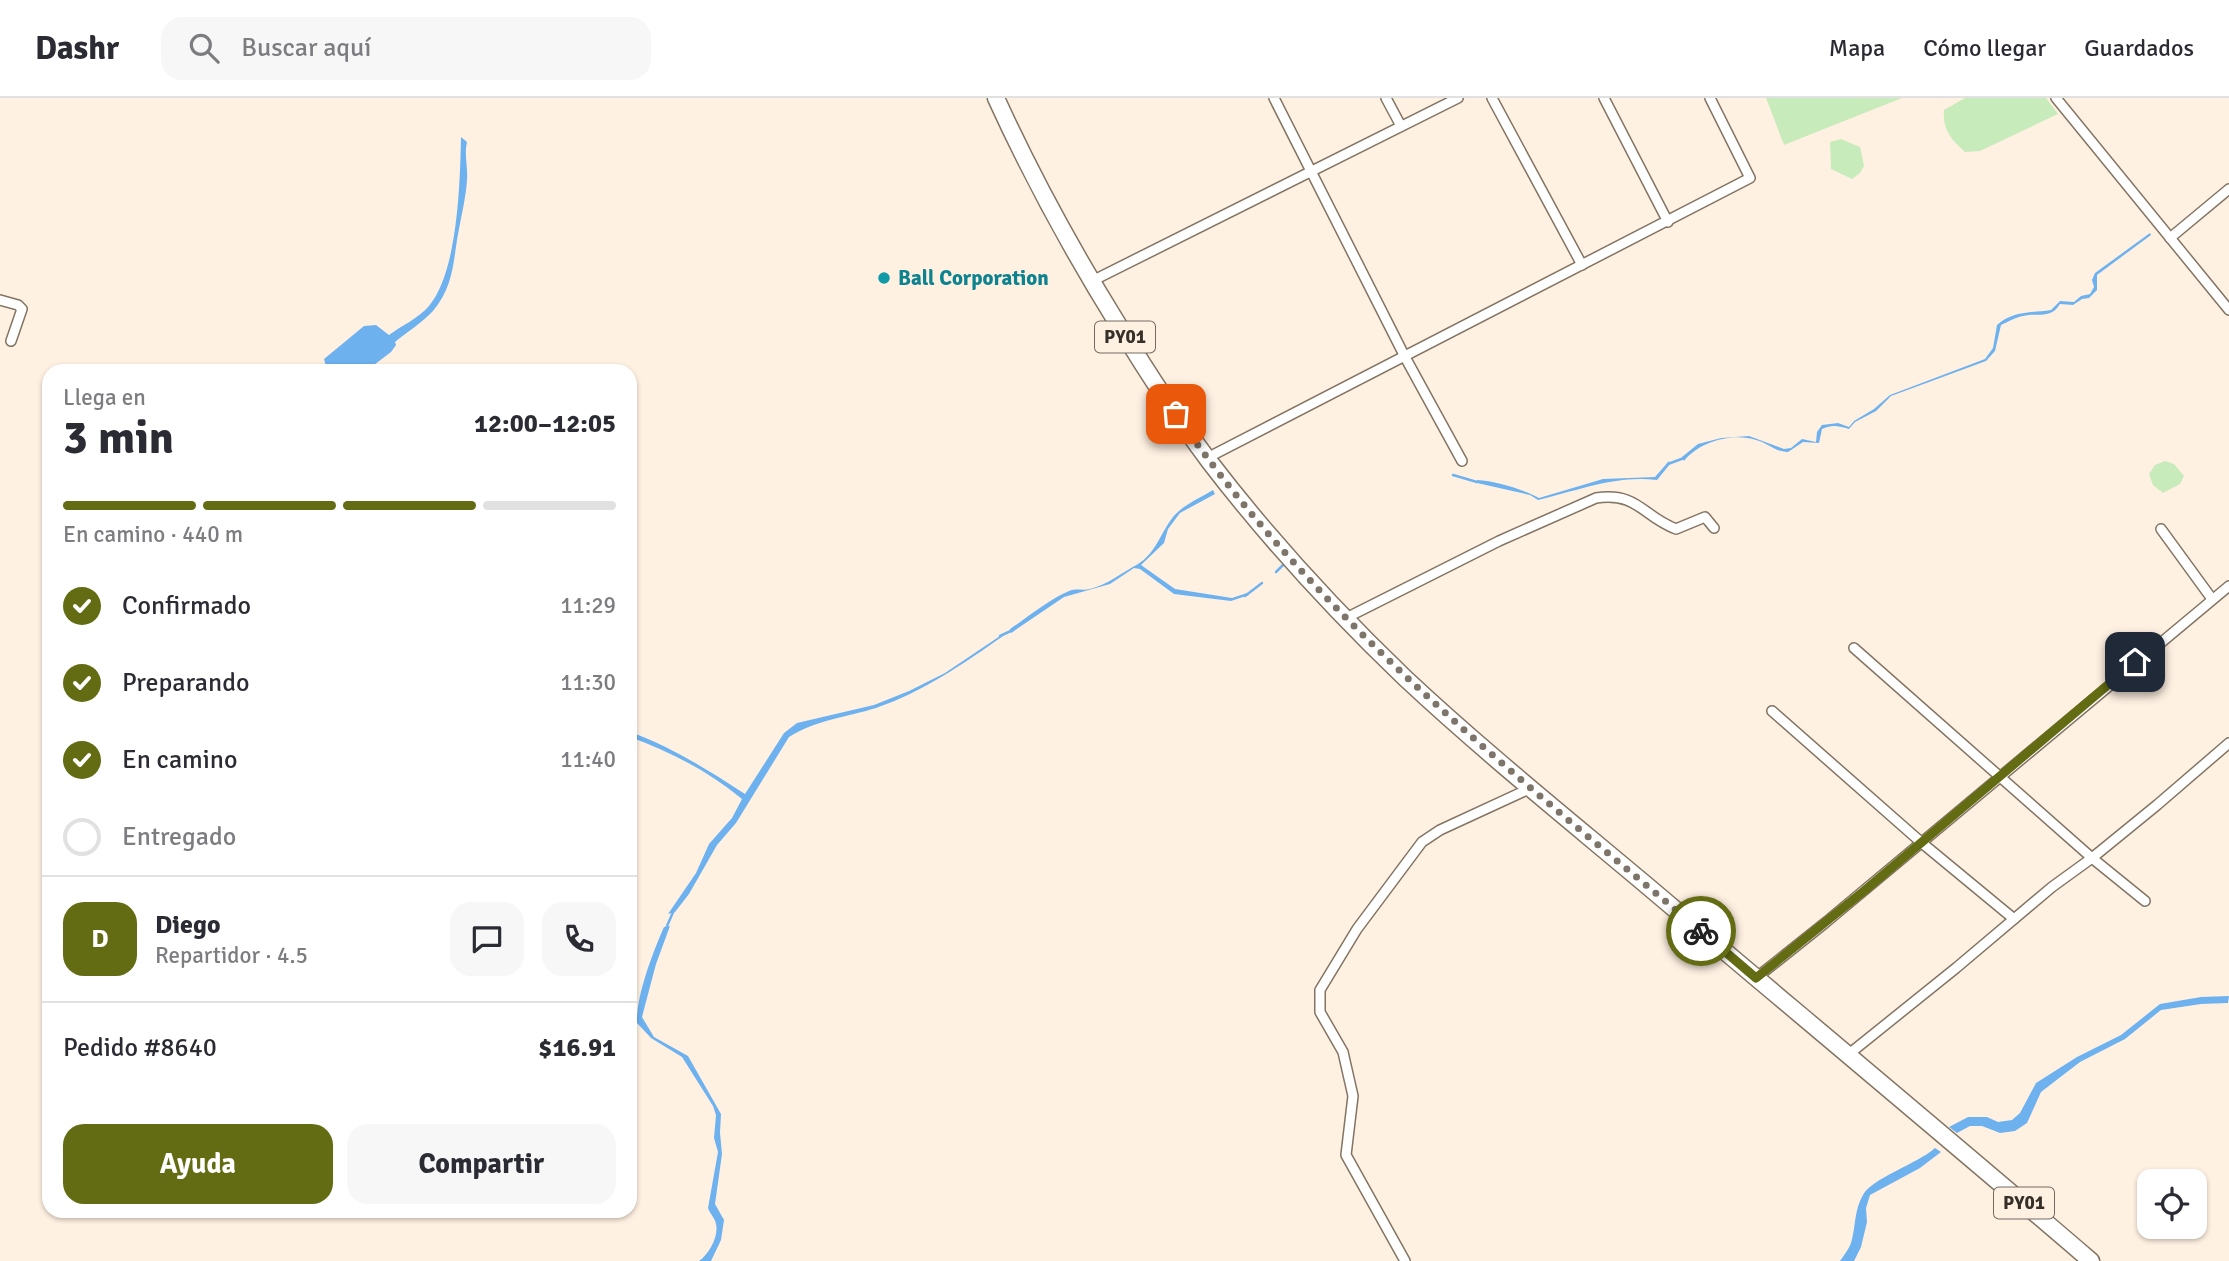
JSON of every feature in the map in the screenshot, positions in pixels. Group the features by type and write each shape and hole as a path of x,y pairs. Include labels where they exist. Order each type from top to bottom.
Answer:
{"highway":[{"name":"PY01","path":"996,98 1018,147 1090,282 1140,360 1207,458 1299,568 1346,618 1403,676 1531,788 2091,1261"}],"street":[{"path":"1274,98 1309,171 1462,461"},
{"path":"1386,98 1401,126"},
{"path":"1090,282 1458,98"},
{"path":"1493,98 1582,265"},
{"path":"1604,98 1668,222"},
{"path":"1207,458 1750,178 1710,98"},
{"path":"2056,98 2229,310"},
{"path":"2170,238 2229,189"},
{"path":"0,300 18,305 22,309 11,341"},
{"path":"1346,618 1499,541 1596,498 1628,498 1667,526 1676,529 1705,517 1714,528"},
{"path":"2161,529 2212,599"},
{"path":"1756,978 2229,586"},
{"path":"1854,648 2092,858 2145,901"},
{"path":"1772,711 2014,919"},
{"path":"1849,1054 2052,887 2092,858 2229,743"},
{"path":"1405,1261 1346,1155 1353,1096 1343,1052 1320,1012 1320,990 1357,929 1422,842 1440,830 1531,788"}],"green space":[{"path":"1766,98 1902,98 1784,145"},
{"path":"1965,98 2046,98 2058,114 1980,151 1965,152 1949,134 1944,123 1944,110"},
{"path":"1841,139 1860,147 1864,166 1852,179 1831,169 1830,142"},
{"path":"2165,461 2174,464 2184,476 2180,484 2163,493 2153,485 2149,474 2155,465"}],"water":[{"path":"461,137 467,142 466,192 452,271 446,291 433,311 395,342 391,352 375,364 325,364 324,359 364,326 376,325 389,335 429,306 439,291 452,249 460,178"},
{"path":"2150,233 2151,235 2097,275 2097,290 2089,298 2073,305 2060,304 2048,314 2020,317 2001,325 1995,351 1986,361 1891,396 1876,411 1855,422 1849,429 1826,427 1822,429 1819,443 1803,442 1788,452 1779,451 1756,440 1737,437 1707,444 1684,461 1682,457 1698,444 1721,438 1749,436 1784,449 1791,448 1802,439 1816,442 1817,432 1822,425 1838,423 1849,427 1854,421 1890,395 1985,359 1993,348 1997,325 2003,320 2022,313 2051,310 2060,301 2074,302 2081,296 2090,294 2094,287 2092,280 2095,273"},
{"path":"1669,461 1670,464 1657,480 1611,482 1538,500 1530,495 1477,483 1477,480 1500,484 1539,498 1603,479 1655,477"},
{"path":"1213,490 1215,494 1180,513 1168,529 1164,543 1141,565 1175,589 1232,598 1247,593 1249,595 1231,601 1174,594 1140,569 1134,568 1110,584 1064,597 1011,633 1010,629 1061,595 1072,590 1096,587 1138,564 1149,554 1177,513"},
{"path":"1003,634 958,667 910,694 876,708 810,727 789,737 736,823 717,845 689,894 675,912 668,914 696,873 709,844 732,818 742,799 689,763 637,740 637,735 675,752 745,794 784,733 797,723 874,705 945,673"},
{"path":"670,926 656,964 642,1017 654,1037 688,1056 721,1114 722,1154 715,1204 724,1220 721,1240 711,1261 699,1261 710,1249 717,1229 708,1208 718,1152 714,1138 716,1115 682,1057 651,1038 637,1023 639,1000 650,961 664,927"},
{"path":"2229,996 2228,1003 2161,1010 2125,1039 2080,1062 2041,1092 2027,1123 2015,1131 2000,1133 1982,1126 1970,1126 1957,1133 1949,1127 1968,1117 1987,1117 1998,1122 2012,1120 2020,1113 2036,1083 2077,1057 2121,1035 2160,1004 2201,997"},
{"path":"1935,1148 1941,1152 1920,1168 1870,1195 1861,1247 1854,1261 1840,1261 1851,1243 1858,1206 1868,1189"}],"waterway":[{"path":"1668,464 1684,458"},
{"path":"1453,475 1477,482"},
{"path":"1276,572 1286,562"},
{"path":"1245,596 1262,583"},
{"path":"1000,636 1013,630"},
{"path":"667,926 674,910"}],"way so far":[{"path":"1176,414 1226,482 1299,568 1403,676 1701,931"}],"place":[{"name":"Ball Corporation","path":"884,278"}],"route":[{"path":"1701,931 1756,978 1864,891 2135,662"}]}
